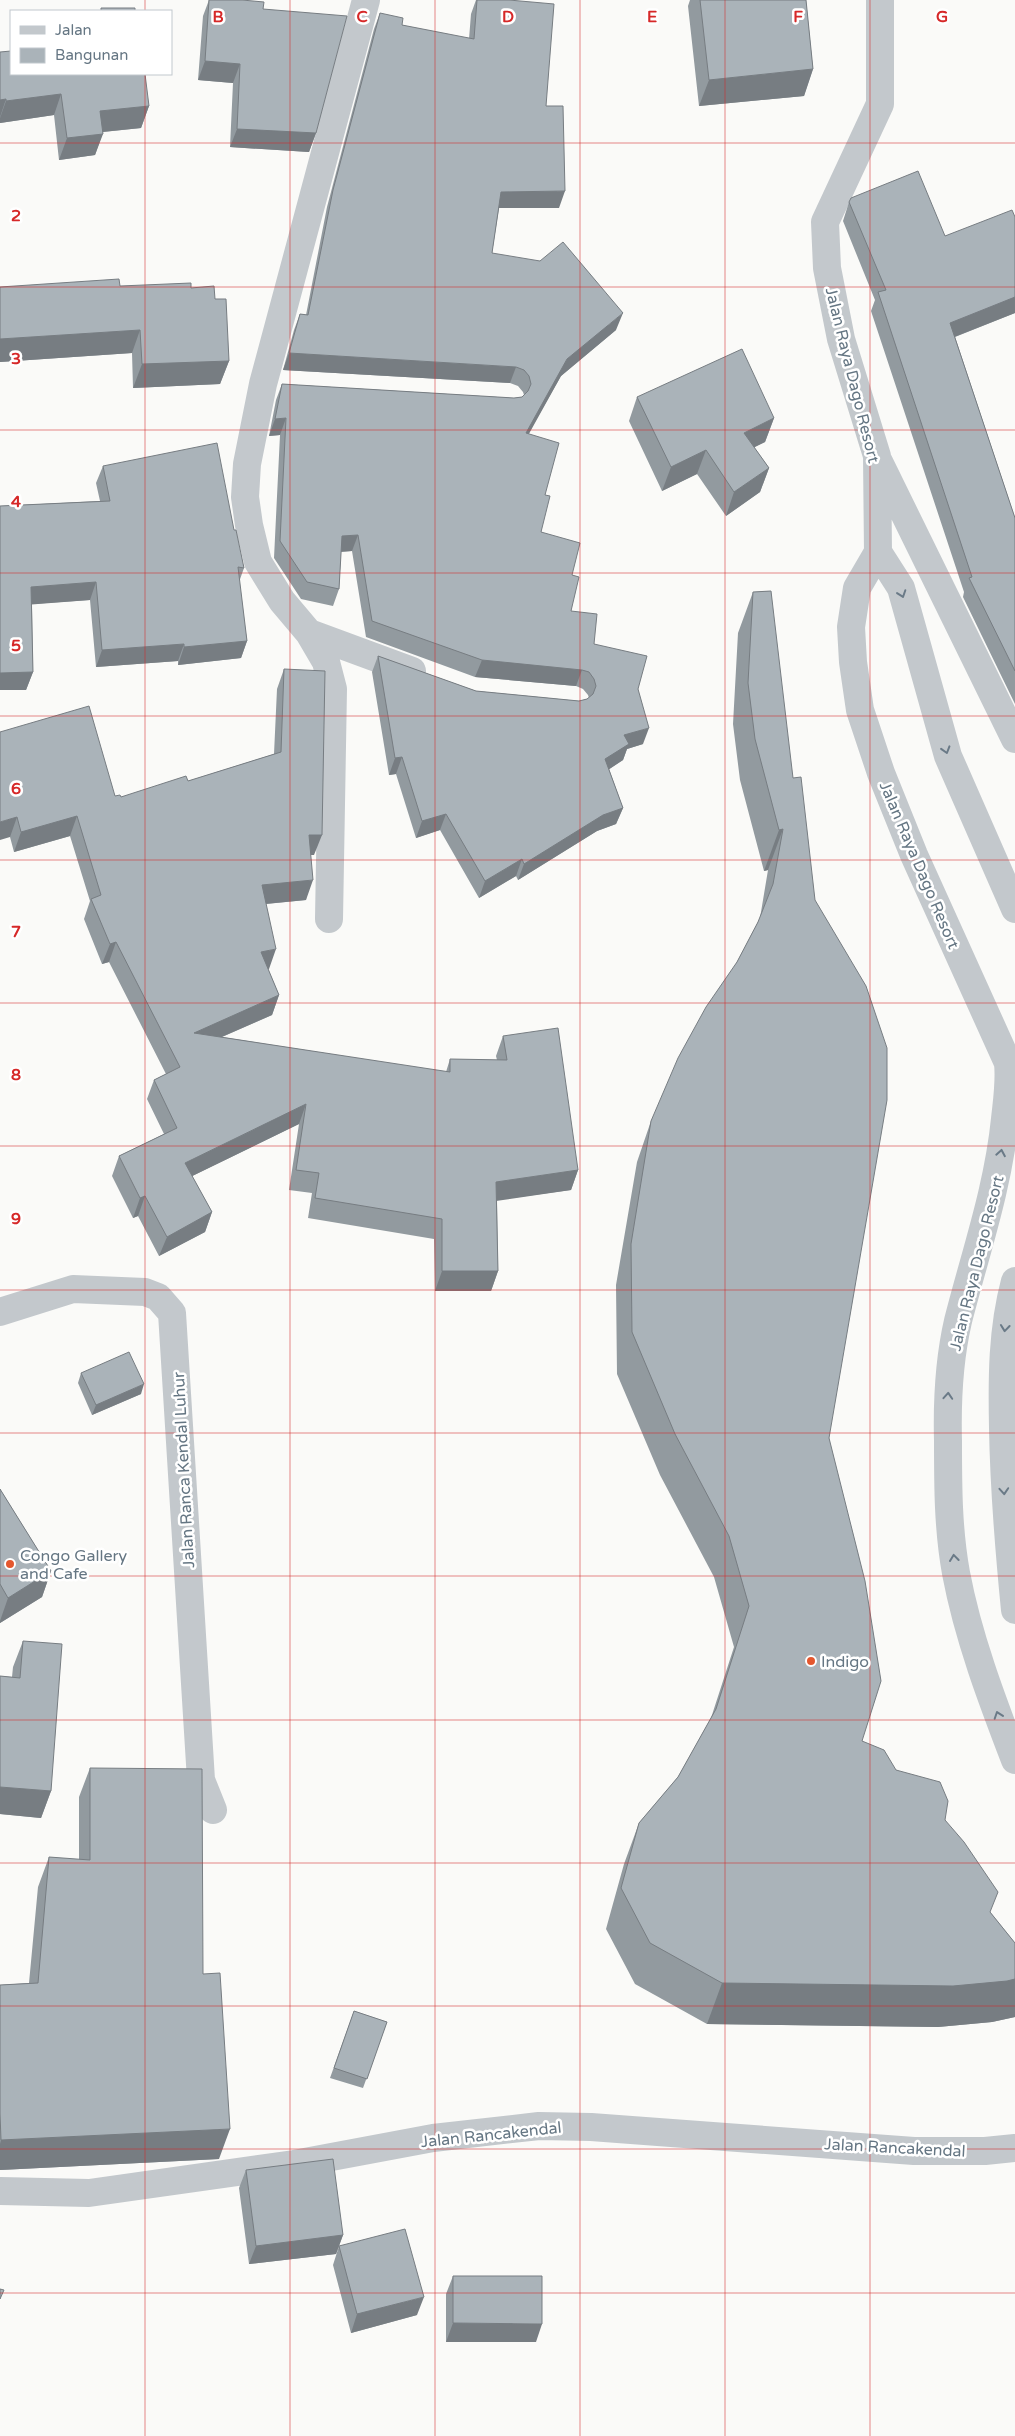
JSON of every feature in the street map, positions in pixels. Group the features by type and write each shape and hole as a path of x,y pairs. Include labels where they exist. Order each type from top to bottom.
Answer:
{"street":[{"path":"330,919 333,689 326,662 309,633 282,601 258,562 249,525 246,497 247,464 263,384 366,0"},
{"name":"Jalan Raya Dago Resort","path":"880,0 880,104 825,222 827,268 840,339 876,456 878,552 858,588 851,627 852,662 860,710 881,773 914,855 1004,1054 1010,1080 1002,1150 994,1194 958,1323 947,1397 948,1510 956,1573 980,1665 1015,1760"},
{"path":"263,384 292,386"},
{"path":"876,456 1015,739"},
{"path":"878,552 901,588 948,756 1015,908"},
{"path":"309,633 440,681"},
{"path":"1015,1281 1007,1308 1001,1366 1004,1486 1015,1610"},
{"name":"Jalan Ranca Kendal Luhur","path":"0,1312 72,1289 146,1292 158,1297 172,1313 201,1780 212,1810"},
{"name":"Jalan Rancakendal","path":"0,2191 90,2193 294,2164 433,2138 539,2126 591,2127 914,2151 985,2151 1015,2148"}],"building":[{"path":"209,0 264,2 263,9 347,16 316,133 237,129 240,64 205,61"},
{"path":"477,0 509,0 554,4 546,106 563,106 565,191 501,192 492,253 540,261 563,242 623,313 567,359 526,433 559,443 545,495 550,496 541,532 580,543 572,575 579,577 571,611 597,614 594,644 647,656 638,689 649,728 624,735 629,744 605,759 623,808 603,815 524,864 522,859 485,881 446,814 422,821 402,757 395,758 378,656 476,691 579,701 587,699 593,694 596,686 594,679 589,672 582,670 482,660 372,621 358,535 342,536 339,589 307,582 280,541 286,418 275,419 282,384 514,398 522,397 528,391 531,384 529,376 524,370 516,367 289,353 300,314 308,315 333,190 380,13 403,18 402,25 474,39"},
{"path":"700,0 806,0 813,69 709,80"},
{"path":"101,8 135,8 135,10 101,10"},
{"path":"10,51 10,75 145,75 149,106 100,111 103,134 67,138 61,94 6,101 6,99 0,100 0,52"},
{"path":"918,171 945,236 1012,210 1015,217 1015,297 950,323 1015,518 1015,671 969,578 972,577 878,292 886,290 849,202 851,198"},
{"path":"119,279 120,286 191,283 191,288 214,286 215,299 226,299 229,361 142,364 140,330 0,339 0,287"},
{"path":"742,349 774,418 744,433 769,468 734,492 706,450 671,467 637,397"},
{"path":"217,443 234,530 236,530 244,568 238,567 247,641 184,647 184,644 102,650 96,582 31,587 33,672 0,673 0,506 110,501 103,466"},
{"path":"771,591 793,778 801,777 815,900 866,986 887,1048 887,1100 829,1438 865,1581 881,1681 862,1741 884,1750 896,1770 940,1782 948,1801 945,1820 964,1842 998,1892 990,1912 1015,1943 1015,1979 1007,1981 953,1986 722,1983 650,1943 621,1888 639,1823 678,1777 716,1709 749,1606 729,1536 675,1434 632,1332 631,1244 651,1121 678,1058 706,1007 737,962 758,922 773,884 783,829 779,830 755,739 748,683 753,592"},
{"path":"284,669 325,671 322,835 309,835 313,880 262,885 276,949 261,952 279,995 194,1033 450,1072 450,1059 507,1060 503,1036 558,1028 578,1170 496,1182 498,1271 442,1271 442,1219 315,1198 319,1173 296,1170 306,1104 185,1163 212,1212 167,1237 145,1196 140,1198 119,1156 177,1128 154,1080 180,1067 116,942 110,944 91,899 101,895 77,816 21,832 17,817 0,822 0,732 89,706 115,796 120,795 121,797 186,776 188,781 281,752"},
{"path":"129,1352 144,1384 96,1405 81,1373"},
{"path":"0,1489 51,1571 8,1598 0,1584"},
{"path":"23,1641 62,1644 51,1791 0,1787 0,1676 20,1678"},
{"path":"90,1768 202,1769 203,1974 220,1973 230,2129 1,2140 0,1985 38,1983 49,1857 90,1860"},
{"path":"354,2011 387,2022 367,2079 334,2068"},
{"path":"333,2159 343,2235 256,2246 246,2170"},
{"path":"405,2229 424,2297 357,2314 339,2246"},
{"path":"453,2276 542,2276 542,2324 453,2323"},
{"path":"0,2289 4,2290 0,2299"}],"place":[{"name":"Congo Gallery and Cafe","path":"10,1564"},
{"name":"Indigo","path":"811,1661"}]}
